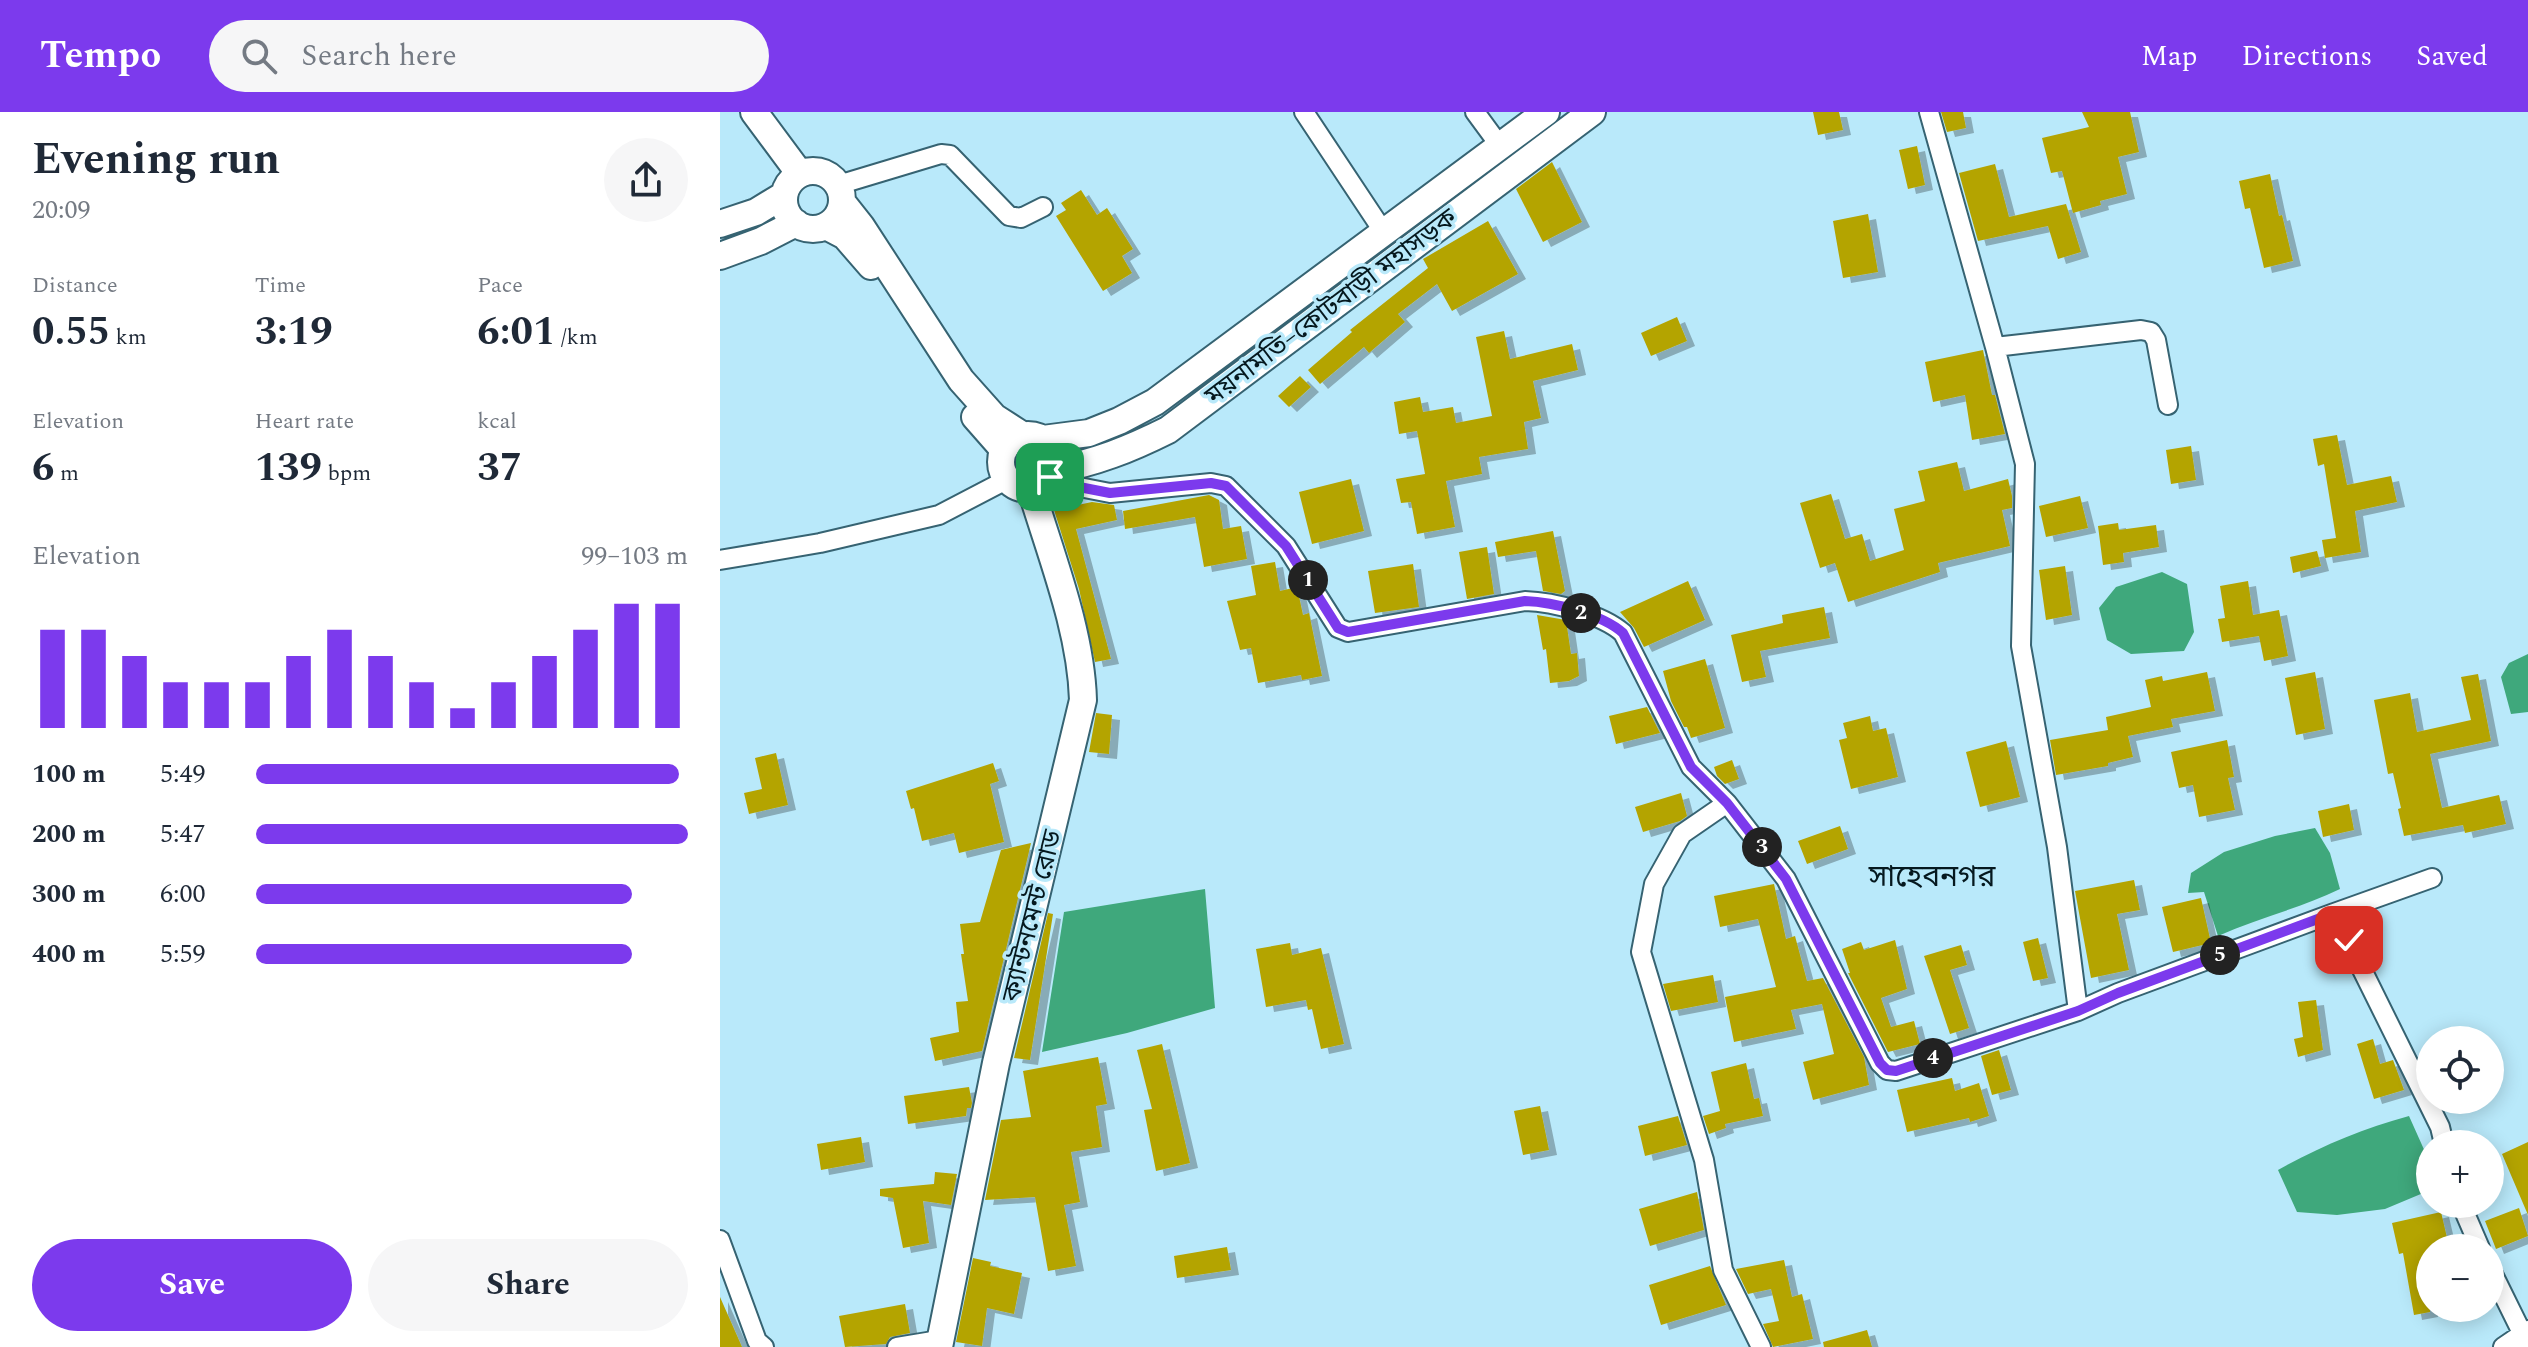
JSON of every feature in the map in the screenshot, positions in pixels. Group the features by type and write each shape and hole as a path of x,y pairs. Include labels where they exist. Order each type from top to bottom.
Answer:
{"main road":[{"path":"754,112 792,184 786,211 796,223 811,229 826,226 834,220 840,194"},
{"name":"ময়নামতি–কোটবাড়ী মহাসড়ক","path":"1023,442 1089,433 1155,402 1546,112"},
{"name":"ময়নামতি–কোটবাড়ী মহাসড়ক","path":"1036,479 1122,452 1168,430 1592,112"},
{"path":"720,224 756,212 792,184 817,171 833,178 840,194 961,380 994,417 1023,442"},
{"path":"720,256 796,223"},
{"path":"826,226 845,236 860,251 964,402 1023,442 1054,453 1036,479 1002,465 1023,442"},
{"name":"ক্যান্টনমেন্ট রোড","path":"939,1344 996,1063 1083,700 1082,672 1036,479"}],"street":[{"path":"1304,112 1383,231"},
{"path":"1475,112 1500,146"},
{"path":"1929,112 2025,464 2021,646 2057,847 2078,1011"},
{"path":"840,194 941,154 950,155 1009,216 1021,218 1043,207"},
{"path":"1995,347 2141,330 2151,332 2156,340 2168,405"},
{"path":"720,560 820,543 939,515 1036,479 1110,493 1211,483 1226,486 1286,546 1338,628 1348,632 1525,601 1545,602 1613,624 1623,633 1691,767 1727,803 1786,879 1880,1063 1887,1070 1896,1071 2078,1011 2118,993 2432,878"},
{"path":"1727,803 1682,834 1675,846 1654,884 1641,952 1704,1160 1723,1270 1761,1347"},
{"path":"2334,913 2441,1130"},
{"path":"720,1240 757,1341 764,1347"},
{"path":"2503,1347 2526,1336 2504,1294"},
{"path":"897,1347 939,1344"}],"shaded area":[{"path":"2162,572 2187,584 2194,632 2184,651 2131,654 2107,640 2099,608 2116,587"},
{"path":"2528,654 2528,712 2511,714 2501,677 2509,663"},
{"path":"2315,828 2330,853 2340,889 2218,936 2204,892 2188,893 2191,873 2224,852 2275,836"},
{"path":"1205,889 1215,1008 1127,1033 1042,1052 1064,912"},
{"path":"2409,1116 2416,1132 2416,1196 2385,1209 2337,1215 2297,1212 2278,1170 2310,1153"}],"building":[{"path":"1813,112 1839,112 1843,130 1818,135"},
{"path":"1941,112 1963,112 1966,128 1947,132"},
{"path":"2082,112 2130,112 2139,152 2118,157 2127,194 2073,213 2062,171 2051,173 2042,138 2089,127"},
{"path":"1917,146 1925,185 1908,189 1899,150"},
{"path":"1552,162 1582,222 1543,242 1516,189"},
{"path":"1995,164 2009,217 2066,204 2081,252 2058,259 2048,226 1978,241 1959,173"},
{"path":"2270,174 2293,261 2264,268 2250,208 2245,209 2239,181"},
{"path":"1081,190 1097,215 1107,208 1133,249 1122,256 1132,273 1103,291 1056,216 1066,210 1061,203"},
{"path":"1868,214 1878,272 1843,278 1833,221"},
{"path":"1488,221 1518,274 1452,311 1437,284 1398,314 1405,322 1369,353 1364,347 1320,384 1308,370 1352,332 1350,330 1428,268 1423,259"},
{"path":"1677,317 1687,341 1651,356 1641,333"},
{"path":"1504,331 1510,359 1572,344 1578,370 1533,381 1541,418 1524,422 1528,449 1479,457 1482,474 1446,481 1455,527 1417,534 1411,502 1401,503 1396,479 1425,474 1417,431 1399,434 1394,402 1420,397 1423,412 1453,407 1456,423 1492,416 1476,337"},
{"path":"1983,350 1992,395 1995,395 2005,434 1972,440 1965,395 1933,402 1925,362"},
{"path":"1300,376 1311,387 1289,407 1278,396"},
{"path":"2337,435 2347,485 2391,476 2397,502 2355,511 2361,552 2325,558 2322,540 2336,538 2324,464 2318,466 2313,439"},
{"path":"2191,446 2196,480 2171,484 2166,450"},
{"path":"1957,462 1964,491 2008,479 2012,508 2002,510 2010,546 1938,563 1940,572 1848,602 1835,563 1820,568 1800,503 1831,494 1845,539 1862,534 1870,561 1904,550 1894,509 1925,501 1918,471"},
{"path":"1351,479 1364,531 1312,544 1299,492"},
{"path":"1209,495 1219,500 1223,529 1241,526 1247,559 1204,567 1195,517 1125,529 1123,511"},
{"path":"2080,496 2088,528 2046,537 2039,506"},
{"path":"1092,502 1114,505 1117,520 1076,529 1111,659 1095,662 1079,589 1054,510"},
{"path":"2118,523 2119,530 2156,525 2159,547 2123,553 2124,562 2103,565 2098,526"},
{"path":"1553,531 1565,591 1561,594 1543,591 1536,551 1498,557 1495,542"},
{"path":"1487,547 1494,594 1467,599 1459,552"},
{"path":"2317,551 2321,566 2293,573 2290,557"},
{"path":"1275,562 1280,591 1297,587 1303,615 1309,613 1322,676 1302,680 1301,675 1258,683 1251,648 1240,650 1227,601 1256,595 1251,566"},
{"path":"1413,564 1419,607 1375,613 1368,571"},
{"path":"2065,566 2072,615 2046,620 2039,570"},
{"path":"1688,581 1705,620 1644,647 1634,628 1620,612"},
{"path":"2248,581 2253,615 2279,610 2288,656 2264,661 2259,636 2222,642 2218,619 2225,618 2220,586"},
{"path":"1824,607 1830,638 1760,651 1766,677 1742,682 1731,635 1783,623 1782,615"},
{"path":"1537,615 1566,620 1571,654 1577,653 1579,676 1569,681 1550,683 1546,649 1543,650"},
{"path":"1705,659 1725,728 1691,738 1671,701 1663,671"},
{"path":"2207,672 2215,711 2171,719 2173,727 2128,736 2133,757 2108,763 2108,766 2056,775 2050,740 2108,730 2106,717 2151,707 2145,680 2162,676 2163,681"},
{"path":"2315,672 2325,729 2296,735 2285,678"},
{"path":"2478,674 2491,741 2430,754 2442,808 2499,795 2506,824 2465,833 2463,825 2404,836 2398,809 2401,808 2393,773 2388,774 2374,700 2410,693 2417,732 2471,720 2461,677"},
{"path":"1647,707 1660,733 1616,744 1609,716"},
{"path":"1096,713 1112,715 1109,754 1089,752"},
{"path":"1870,716 1873,731 1886,728 1898,777 1851,789 1839,740 1847,738 1843,723"},
{"path":"2227,740 2234,777 2228,778 2235,810 2199,817 2193,785 2179,788 2171,752"},
{"path":"2006,741 2020,797 1980,807 1966,752"},
{"path":"776,753 788,805 749,814 744,793 762,789 755,758"},
{"path":"1732,760 1739,779 1725,784 1714,767"},
{"path":"993,763 999,781 990,784 1004,842 959,853 954,833 922,841 914,808 911,809 906,791"},
{"path":"1681,793 1687,816 1643,832 1635,807"},
{"path":"2349,804 2354,830 2323,837 2318,811"},
{"path":"1840,826 1848,849 1807,864 1798,841"},
{"path":"1031,843 982,1051 935,1061 930,1038 959,1032 956,1002 968,1001 960,924 980,922 1001,850"},
{"path":"2134,880 2140,910 2117,914 2129,970 2091,978 2075,891"},
{"path":"1774,884 1786,939 1795,936 1807,981 1823,978 1864,1057 1869,1085 1813,1100 1803,1062 1834,1054 1822,1004 1791,1010 1796,1029 1734,1042 1725,997 1776,987 1758,919 1720,927 1714,896"},
{"path":"2201,898 2211,943 2173,952 2162,907"},
{"path":"1048,913 1053,914 1030,1060 1014,1058"},
{"path":"2038,938 2048,978 2033,981 2023,942"},
{"path":"1895,940 1907,989 1881,998 1891,1027 1914,1021 1920,1044 1888,1052 1848,973 1842,949 1861,942 1864,950"},
{"path":"1290,943 1292,955 1321,948 1344,1044 1321,1049 1312,1009 1308,1010 1306,1000 1266,1007 1256,949"},
{"path":"1961,945 1967,965 1950,970 1969,1028 1950,1034 1924,956"},
{"path":"1713,975 1718,1002 1671,1011 1663,984"},
{"path":"2316,1000 2323,1050 2298,1057 2294,1039 2303,1037 2298,1002"},
{"path":"2373,1039 2380,1064 2393,1060 2404,1090 2374,1099 2357,1044"},
{"path":"1162,1044 1190,1163 1156,1171 1144,1110 1152,1109 1137,1050"},
{"path":"1999,1050 2011,1090 1992,1095 1981,1056"},
{"path":"1098,1057 1107,1104 1096,1106 1102,1147 1071,1152 1080,1202 1064,1205 1076,1266 1048,1271 1035,1197 985,1200 1001,1120 1031,1117 1023,1071"},
{"path":"1746,1063 1754,1099 1759,1098 1763,1116 1725,1124 1726,1128 1709,1134 1703,1116 1720,1111 1711,1072"},
{"path":"1952,1078 1955,1091 1979,1083 1989,1116 1907,1132 1897,1090"},
{"path":"969,1087 972,1103 971,1108 967,1108 966,1116 908,1124 904,1096"},
{"path":"1540,1106 1549,1150 1523,1155 1514,1111"},
{"path":"1678,1116 1687,1145 1645,1156 1638,1126"},
{"path":"861,1137 865,1162 821,1170 817,1144"},
{"path":"2528,1142 2528,1215 2504,1159 2504,1153"},
{"path":"935,1172 957,1174 951,1205 923,1201 929,1243 903,1248 893,1198 880,1196 880,1189 934,1184"},
{"path":"1697,1192 1704,1230 1650,1246 1639,1209"},
{"path":"2519,1208 2528,1236 2504,1246 2504,1234 2490,1234 2485,1221 2504,1218 2504,1214"},
{"path":"2416,1218 2442,1218 2446,1234 2416,1234 2416,1315 2403,1253 2399,1254 2392,1223"},
{"path":"1227,1247 1231,1270 1177,1278 1174,1256"},
{"path":"973,1258 991,1262 990,1266 1022,1273 1014,1314 987,1308 982,1346 956,1342"},
{"path":"1784,1260 1792,1297 1802,1294 1813,1339 1773,1347 1763,1324 1779,1321 1771,1289 1748,1294 1736,1269"},
{"path":"1710,1266 1726,1305 1661,1325 1649,1285"},
{"path":"720,1297 742,1347 720,1347"},
{"path":"905,1304 910,1333 890,1337 886,1344 845,1347 839,1316"},
{"path":"1867,1330 1872,1347 1824,1347 1823,1342"}],"district":[{"name":"সাহেবনগর","path":"1932,877"}],"route":[{"path":"1050,477 1074,486 1110,493 1211,483 1226,486 1286,546 1338,628 1348,632 1525,601 1545,602 1613,624 1623,633 1691,767 1727,803 1786,879 1880,1063 1887,1070 1896,1071 2078,1011 2118,993 2334,913 2349,940"}]}
